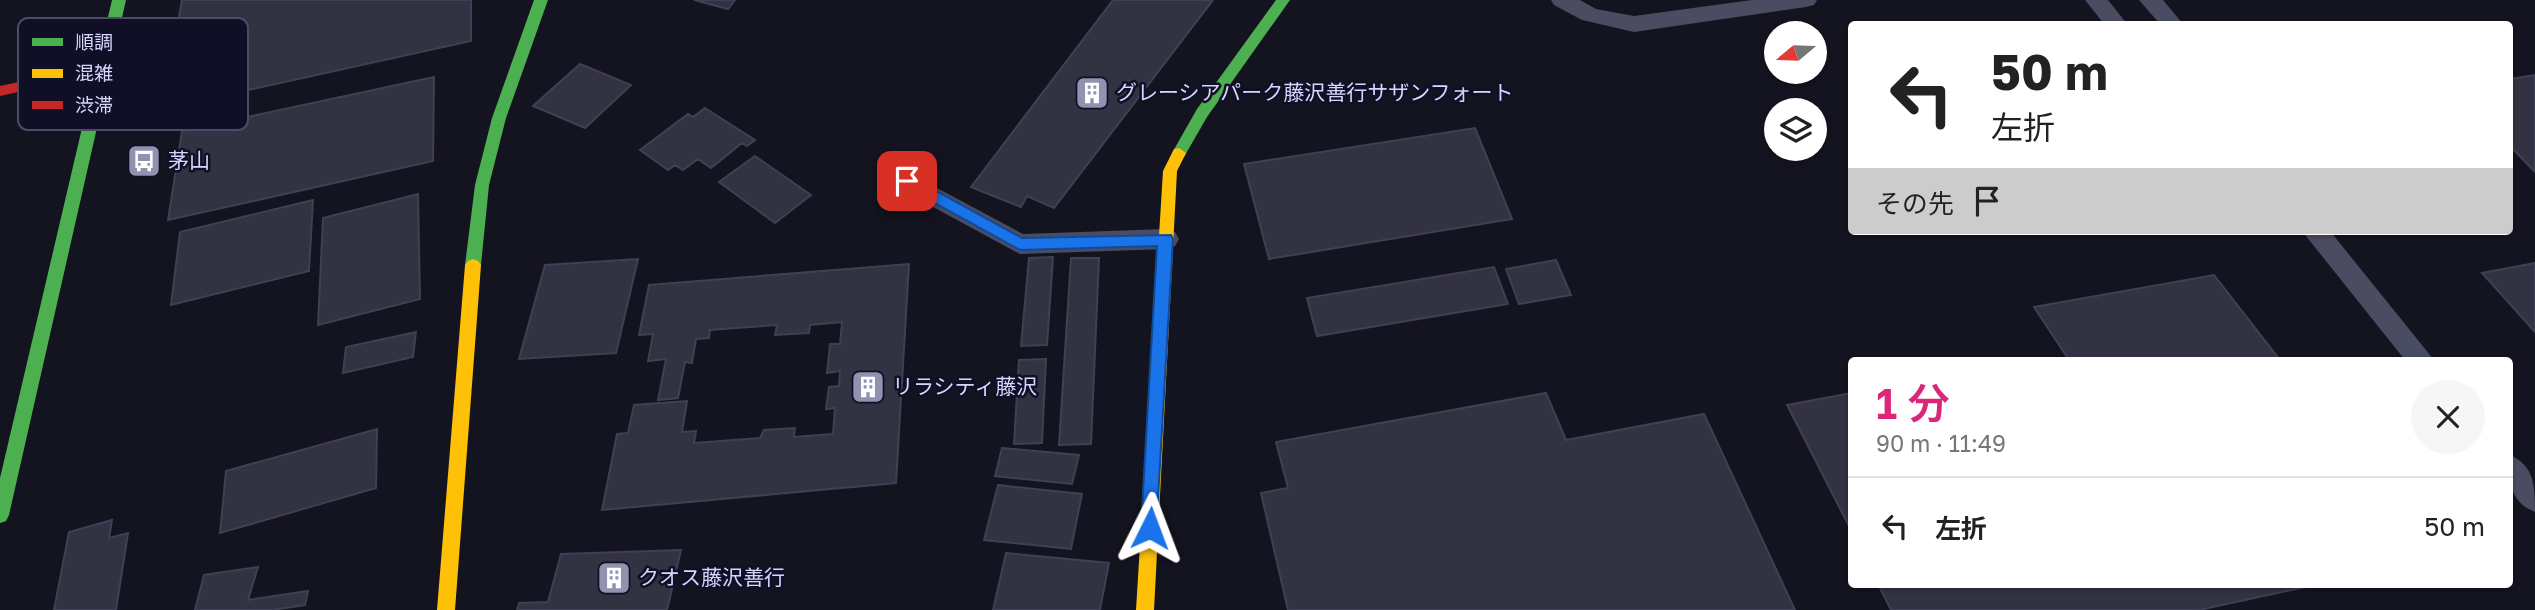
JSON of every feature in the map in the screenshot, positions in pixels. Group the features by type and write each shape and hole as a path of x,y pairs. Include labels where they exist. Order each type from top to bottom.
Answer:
{"street":[{"path":"115,18 119,0"},
{"path":"446,610 469,307 482,185 499,118 541,0"},
{"path":"1146,610 1170,171 1196,118 1264,31 1283,0"},
{"path":"0,91 18,87"},
{"path":"0,515 89,130"}],"lane":[{"path":"1562,0 1590,15 1634,24 1806,0"},
{"path":"2096,0 2114,21"},
{"path":"2150,0 2169,21"},
{"path":"907,181 1020,244 1166,239"},
{"path":"2318,235 2419,357"},
{"path":"2513,472 2535,499"}],"building":[{"path":"182,0 471,0 471,41 248,90 248,18 179,18"},
{"path":"694,0 735,0 728,9"},
{"name":"グレーシアパーク藤沢善行サザンフォート","path":"1113,0 1213,0 1054,208 1027,196 1021,207 971,187"},
{"path":"580,64 631,85 585,128 533,106"},
{"path":"2535,75 2535,172 2513,149 2513,79"},
{"path":"434,77 433,161 168,220 182,131 248,130 248,117"},
{"path":"705,108 755,140 747,146 742,143 711,168 698,159 683,170 675,165 668,170 640,150 688,114 693,117"},
{"path":"1475,128 1512,219 1269,259 1244,164"},
{"path":"755,156 811,195 775,223 719,182"},
{"path":"418,194 420,299 318,325 323,218"},
{"path":"313,200 309,271 171,305 180,232"},
{"path":"1053,257 1047,345 1021,346 1029,258"},
{"path":"1071,258 1099,258 1091,444 1059,445"},
{"path":"638,259 616,353 519,359 545,265"},
{"path":"1556,260 1571,295 1519,304 1506,269"},
{"path":"2535,263 2535,332 2482,273"},
{"name":"リラシティ藤沢","path":"909,264 896,483 602,510 617,434 628,433 634,405 687,401 682,432 696,431 694,443 760,438 764,430 795,428 794,437 833,434 835,408 826,409 829,387 839,386 840,371 827,373 830,344 840,344 842,322 810,325 809,333 775,335 777,325 710,330 709,338 696,339 692,363 685,362 678,398 658,400 666,359 648,361 653,334 639,335 649,285"},
{"path":"1494,267 1508,304 1317,336 1307,298"},
{"path":"2214,275 2278,357 2067,357 2034,307"},
{"path":"416,332 413,357 343,373 346,347"},
{"path":"1046,359 1042,443 1014,444 1019,360"},
{"path":"1546,393 1566,440 1704,414 1795,610 1288,610 1261,493 1288,488 1276,442"},
{"path":"1848,394 1848,524 1787,405"},
{"path":"377,429 376,488 220,533 226,471"},
{"path":"1002,448 1079,455 1072,484 995,476"},
{"path":"998,485 1082,494 1071,549 984,540"},
{"path":"112,520 109,538 128,533 116,610 54,610 69,532"},
{"name":"クオス藤沢善行","path":"681,550 667,610 517,610 519,603 548,602 561,554"},
{"path":"1006,553 1109,563 1100,610 993,610"},
{"path":"258,567 248,600 308,591 305,605 272,610 195,610 204,575"},
{"path":"1880,588 2301,588 2199,610 1891,610"}],"traffic: fast":[{"path":"115,18 119,0"},
{"path":"473,265 482,185 499,118 541,0"},
{"path":"1179,153 1202,113 1283,0"},
{"path":"0,515 89,130"}],"traffic: slow":[{"path":"1145,610 1170,171 1179,153"},
{"path":"446,610 473,265"}],"traffic: jam":[{"path":"0,91 18,87"}],"place":[{"name":"グレーシアパーク藤沢善行サザンフォート","path":"1092,93"},
{"name":"茅山","path":"144,161"},
{"name":"リラシティ藤沢","path":"868,387"},
{"name":"クオス藤沢善行","path":"614,578"}],"route":[{"path":"907,181 1020,244 1166,239 1150,528"}]}
